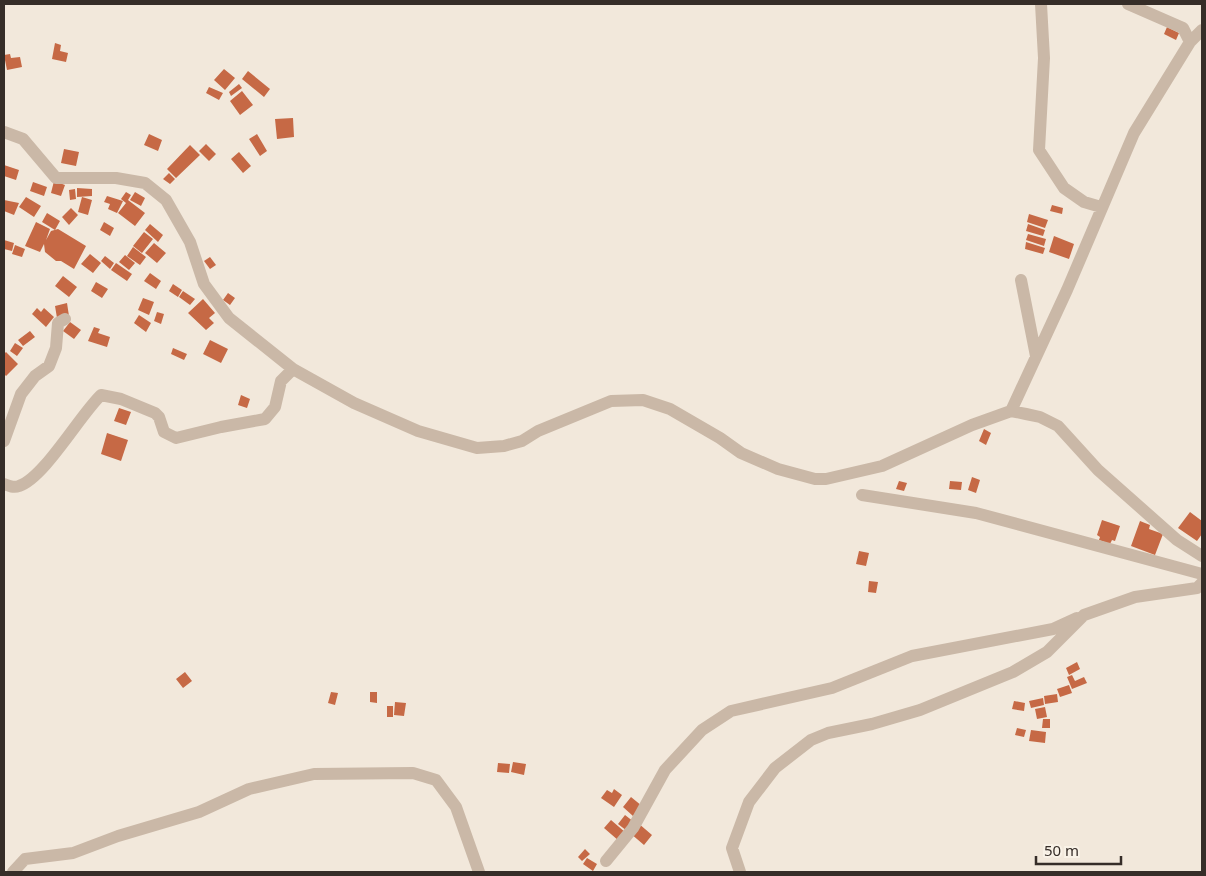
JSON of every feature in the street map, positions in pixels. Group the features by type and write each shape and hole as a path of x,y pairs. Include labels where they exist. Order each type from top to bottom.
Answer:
{"street":[{"path":"1041,4 1044,58 1039,150 1064,188 1084,202 1101,207"},
{"path":"1128,4 1183,28 1190,42"},
{"path":"1010,411 1068,290 1101,207 1134,133 1190,42 1202,30"},
{"path":"4,132 23,139 56,178 116,178 145,183 166,200 190,242 204,284 229,318 293,369 354,403 408,427 477,448 504,446 522,441 538,431 611,401 643,400 670,409 720,438 741,453 778,468 814,479 826,479 882,466 972,425 1010,411 1040,417 1058,426 1098,470 1177,540 1202,556"},
{"path":"1021,280 1036,356"},
{"path":"4,441 21,394 35,376 49,366 56,348 58,323 66,319"},
{"path":"4,484 18,486 28,481 64,442 101,395 121,399 155,413 159,417 164,432 176,438 221,426 266,419 275,407 281,381 293,369"},
{"path":"862,495 976,513 1202,574"},
{"path":"606,861 633,828 665,770 702,730 731,711 832,688 912,656 1053,629 1084,615 1135,597 1197,588 1202,583"},
{"path":"740,872 732,848 749,802 775,768 811,740 828,733 872,724 920,710 1013,672 1048,652 1084,615"},
{"path":"13,872 25,859 73,854 118,836 199,812 249,789 314,774 412,773 436,780 456,807 479,872"}],"building":[{"path":"1167,27 1179,33 1176,40 1164,34"},
{"path":"55,43 61,45 60,51 68,53 66,62 52,59"},
{"path":"10,54 11,58 20,57 22,67 7,70 4,55"},
{"path":"224,69 235,78 225,90 214,80"},
{"path":"248,71 270,89 264,97 242,79"},
{"path":"239,84 242,88 231,96 229,92"},
{"path":"209,87 223,93 219,100 206,93"},
{"path":"242,91 253,105 240,115 230,101"},
{"path":"293,118 294,137 277,139 275,119"},
{"path":"149,134 162,140 158,151 144,145"},
{"path":"257,134 267,151 260,156 249,139"},
{"path":"206,144 216,154 209,161 199,151"},
{"path":"190,145 200,155 176,178 167,169"},
{"path":"64,149 79,152 76,166 61,163"},
{"path":"239,152 251,166 243,173 231,159"},
{"path":"4,165 19,170 16,180 4,176"},
{"path":"169,173 175,179 170,184 163,179"},
{"path":"54,181 65,185 61,196 51,193"},
{"path":"33,182 47,187 44,196 30,191"},
{"path":"77,188 92,189 92,196 77,197"},
{"path":"75,189 76,199 70,200 69,190"},
{"path":"126,192 131,195 128,200 145,213 135,226 118,213 126,203 121,199"},
{"path":"135,192 145,198 141,206 130,200"},
{"path":"107,196 123,201 117,213 108,209 110,204 104,202"},
{"path":"26,197 41,206 34,217 19,207"},
{"path":"82,197 92,200 88,215 78,212"},
{"path":"4,200 19,203 14,215 4,211"},
{"path":"1052,205 1063,208 1062,214 1050,211"},
{"path":"71,208 78,215 69,225 62,217"},
{"path":"47,213 60,221 55,230 42,222"},
{"path":"1029,214 1048,220 1045,228 1027,222"},
{"path":"36,222 50,229 46,240 51,231 58,229 86,246 74,269 61,261 56,261 45,252 44,244 40,252 25,246"},
{"path":"104,222 114,228 110,236 100,230"},
{"path":"150,224 163,235 158,242 145,230"},
{"path":"1028,224 1045,230 1043,236 1026,231"},
{"path":"144,232 153,239 142,253 133,246"},
{"path":"1028,234 1046,239 1044,246 1026,240"},
{"path":"1054,236 1074,244 1069,259 1049,252"},
{"path":"4,240 14,243 12,251 4,249"},
{"path":"1026,242 1045,248 1043,254 1025,249"},
{"path":"154,243 166,253 157,263 145,253"},
{"path":"15,245 25,249 22,257 12,254"},
{"path":"133,247 146,257 140,265 127,256"},
{"path":"90,254 101,263 93,273 81,264"},
{"path":"125,255 135,263 129,270 119,262"},
{"path":"105,256 114,263 110,269 101,261"},
{"path":"210,257 216,265 210,269 204,261"},
{"path":"116,263 132,274 127,281 111,270"},
{"path":"150,273 161,281 156,289 144,281"},
{"path":"63,276 77,287 69,297 55,286"},
{"path":"96,282 108,289 102,298 91,291"},
{"path":"173,284 182,290 178,297 169,291"},
{"path":"183,291 195,299 190,305 179,297"},
{"path":"228,293 235,298 230,305 223,300"},
{"path":"143,298 154,302 149,315 138,310"},
{"path":"203,299 215,313 209,318 214,323 206,330 188,313"},
{"path":"67,303 69,316 57,318 55,306"},
{"path":"37,308 41,312 44,308 54,317 46,327 32,314"},
{"path":"157,312 164,314 161,324 154,321"},
{"path":"139,315 151,323 146,332 134,323"},
{"path":"70,322 81,330 74,339 63,331"},
{"path":"94,327 100,329 98,333 110,337 107,347 88,341"},
{"path":"30,331 35,337 23,346 18,340"},
{"path":"210,340 228,349 221,363 203,354"},
{"path":"15,343 23,348 17,356 10,351"},
{"path":"173,348 187,354 184,360 171,354"},
{"path":"6,352 18,364 6,376 4,374 4,354"},
{"path":"241,395 250,399 247,408 238,405"},
{"path":"119,408 131,412 126,425 114,421"},
{"path":"984,429 991,433 986,445 979,441"},
{"path":"107,433 128,440 121,461 101,454"},
{"path":"972,477 980,480 976,493 968,490"},
{"path":"899,481 907,483 904,491 896,489"},
{"path":"950,481 962,482 961,490 949,489"},
{"path":"1190,512 1202,521 1202,534 1197,541 1178,528"},
{"path":"1102,520 1120,526 1115,541 1112,540 1110,544 1099,540 1100,537 1097,535"},
{"path":"1140,521 1150,525 1149,529 1163,534 1155,555 1131,546"},
{"path":"859,551 869,553 866,566 856,564"},
{"path":"869,581 878,582 876,593 868,592"},
{"path":"1077,662 1080,669 1069,675 1066,668"},
{"path":"185,672 192,681 183,688 176,679"},
{"path":"1072,675 1075,681 1084,677 1087,683 1072,689 1067,677"},
{"path":"1069,685 1072,693 1060,697 1057,689"},
{"path":"331,692 338,693 335,705 328,703"},
{"path":"370,692 377,692 377,703 370,702"},
{"path":"1057,694 1058,702 1045,704 1044,696"},
{"path":"1043,698 1044,705 1031,708 1029,701"},
{"path":"1014,701 1025,703 1024,711 1012,709"},
{"path":"395,702 406,703 404,716 394,715"},
{"path":"387,706 393,706 393,717 387,717"},
{"path":"1045,707 1047,717 1037,719 1035,709"},
{"path":"1043,719 1050,719 1050,728 1042,728"},
{"path":"1017,728 1026,730 1024,737 1015,735"},
{"path":"1031,730 1046,732 1045,743 1029,741"},
{"path":"513,762 526,764 524,775 511,772"},
{"path":"498,763 510,764 509,773 497,772"},
{"path":"614,789 622,795 614,807 601,798 607,790 612,793"},
{"path":"631,797 642,806 633,816 623,807"},
{"path":"625,815 634,822 627,831 618,824"},
{"path":"611,820 626,833 619,841 604,828"},
{"path":"638,823 652,835 644,845 630,833"},
{"path":"585,849 590,854 582,861 578,857"},
{"path":"587,858 597,864 593,871 583,864"}]}
